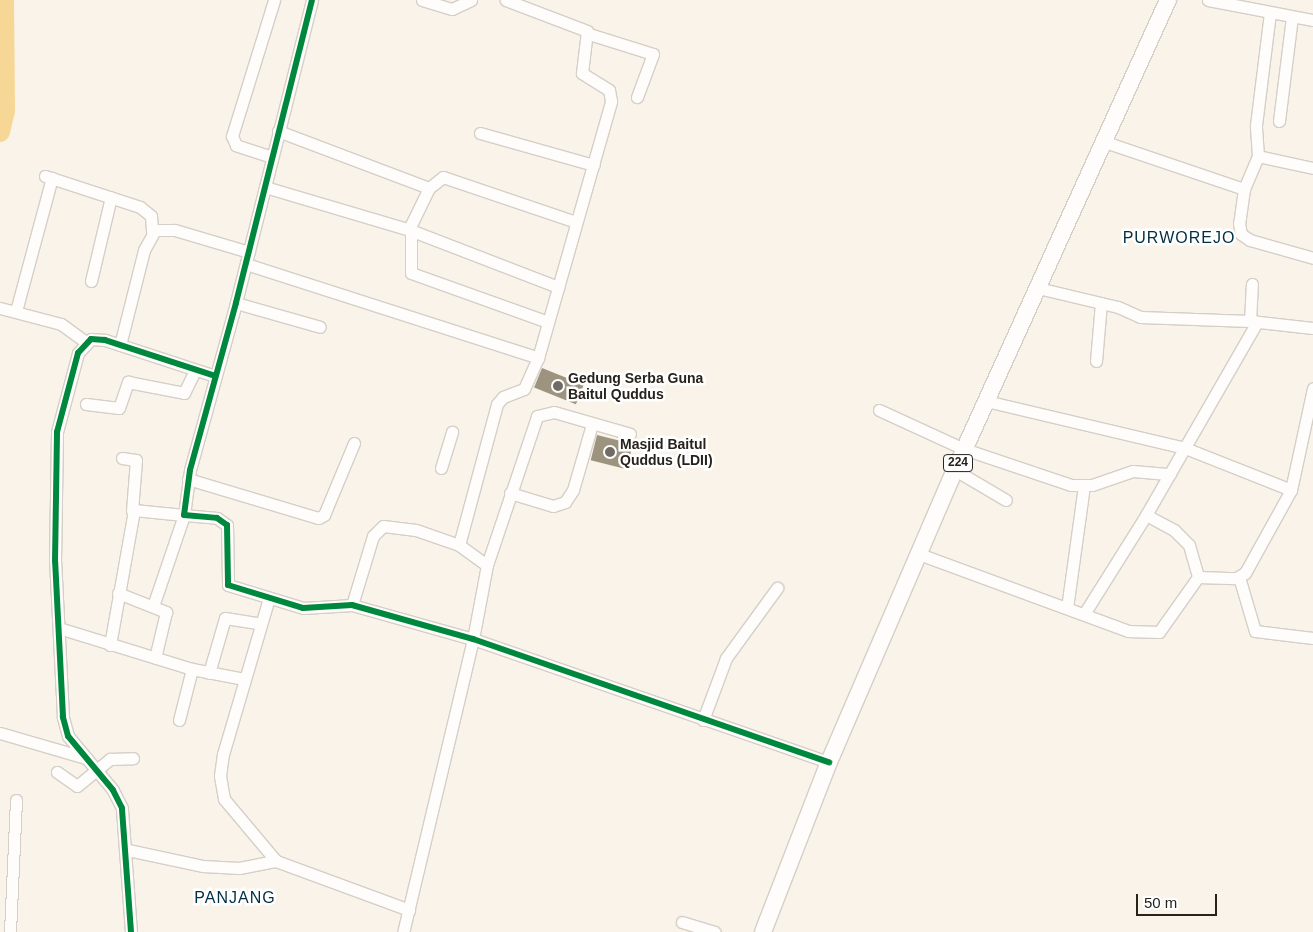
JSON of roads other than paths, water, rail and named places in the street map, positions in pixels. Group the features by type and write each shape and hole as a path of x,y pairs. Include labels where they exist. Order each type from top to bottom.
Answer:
{"main road":[{"name":"224","path":"763,932 829,762 964,449 1106,142 1168,0"}],"street":[{"path":"272,157 240,148 232,136 274,0"},
{"path":"153,606 184,514 188,479 236,303 312,0"},
{"path":"422,0 452,9 471,0"},
{"path":"506,0 580,27 589,34 653,54 637,97"},
{"path":"1208,0 1313,20"},
{"path":"1270,12 1256,125 1258,156 1244,189 1238,223 1242,236 1313,258"},
{"path":"1279,121 1292,17"},
{"path":"459,545 497,404 503,396 526,387 538,358 594,165 611,98 609,90 585,77 581,70 589,34"},
{"path":"278,132 429,188"},
{"path":"480,133 594,165"},
{"path":"1106,142 1244,189"},
{"path":"1258,156 1313,168"},
{"path":"16,311 48,177 111,197 148,212 152,232 120,345"},
{"path":"548,322 411,274 410,230 429,188 439,178 454,179 576,222"},
{"path":"265,187 410,230 558,287"},
{"path":"91,281 111,197"},
{"path":"152,232 162,228 175,230 249,252"},
{"path":"246,264 538,358"},
{"path":"1084,614 1170,474 1254,321 1252,284"},
{"path":"1038,288 1101,303 1140,317 1254,321 1313,328"},
{"path":"236,303 320,327"},
{"path":"1096,360 1101,303"},
{"path":"0,308 60,324 86,342"},
{"path":"131,932 128,850 120,800 86,758 65,725 62,629 56,561 54,458 69,381 78,353 86,342 98,339 215,376"},
{"path":"86,404 119,408 128,382 184,394 195,370"},
{"path":"1313,388 1292,490 1239,577 1255,631 1313,638"},
{"path":"986,401 1185,448 1292,490"},
{"path":"879,410 964,449 1084,486 1128,471 1170,474"},
{"path":"403,932 473,639 487,565 537,416 554,412 630,434"},
{"path":"510,493 553,506 565,502 573,490 592,424"},
{"path":"441,468 452,432"},
{"path":"188,479 318,518 324,515 354,444"},
{"path":"110,645 132,511 136,460 122,458"},
{"path":"955,470 1006,500"},
{"path":"1067,608 1084,486"},
{"path":"132,511 184,514 226,523 227,584 241,592 308,609 352,605 473,639 829,762"},
{"path":"919,554 1128,631 1156,634 1166,627 1198,577 1193,553 1182,536 1146,515"},
{"path":"352,605 373,536 381,526 402,527 459,545 487,565"},
{"path":"1198,577 1239,577"},
{"path":"703,720 726,658 777,588"},
{"path":"118,594 166,612 155,658"},
{"path":"269,598 223,754 220,786 228,807 276,861 409,910"},
{"path":"209,673 225,618 261,624"},
{"path":"62,629 192,669 244,679"},
{"path":"179,720 192,669"},
{"path":"0,734 86,758"},
{"path":"57,772 77,786 98,772 114,757 133,758"},
{"path":"10,932 16,800"},
{"path":"128,850 203,866 239,868 276,861"},
{"path":"682,922 714,932"}],"waterway":[{"path":"0,132 5,111 4,0"}],"place":[{"name":"Gedung Serba Guna Baitul Quddus","path":"558,386"},
{"name":"Masjid Baitul Quddus (LDII)","path":"610,452"}],"district":[{"name":"PURWOREJO","path":"1179,238"},
{"name":"PANJANG","path":"235,898"}]}
